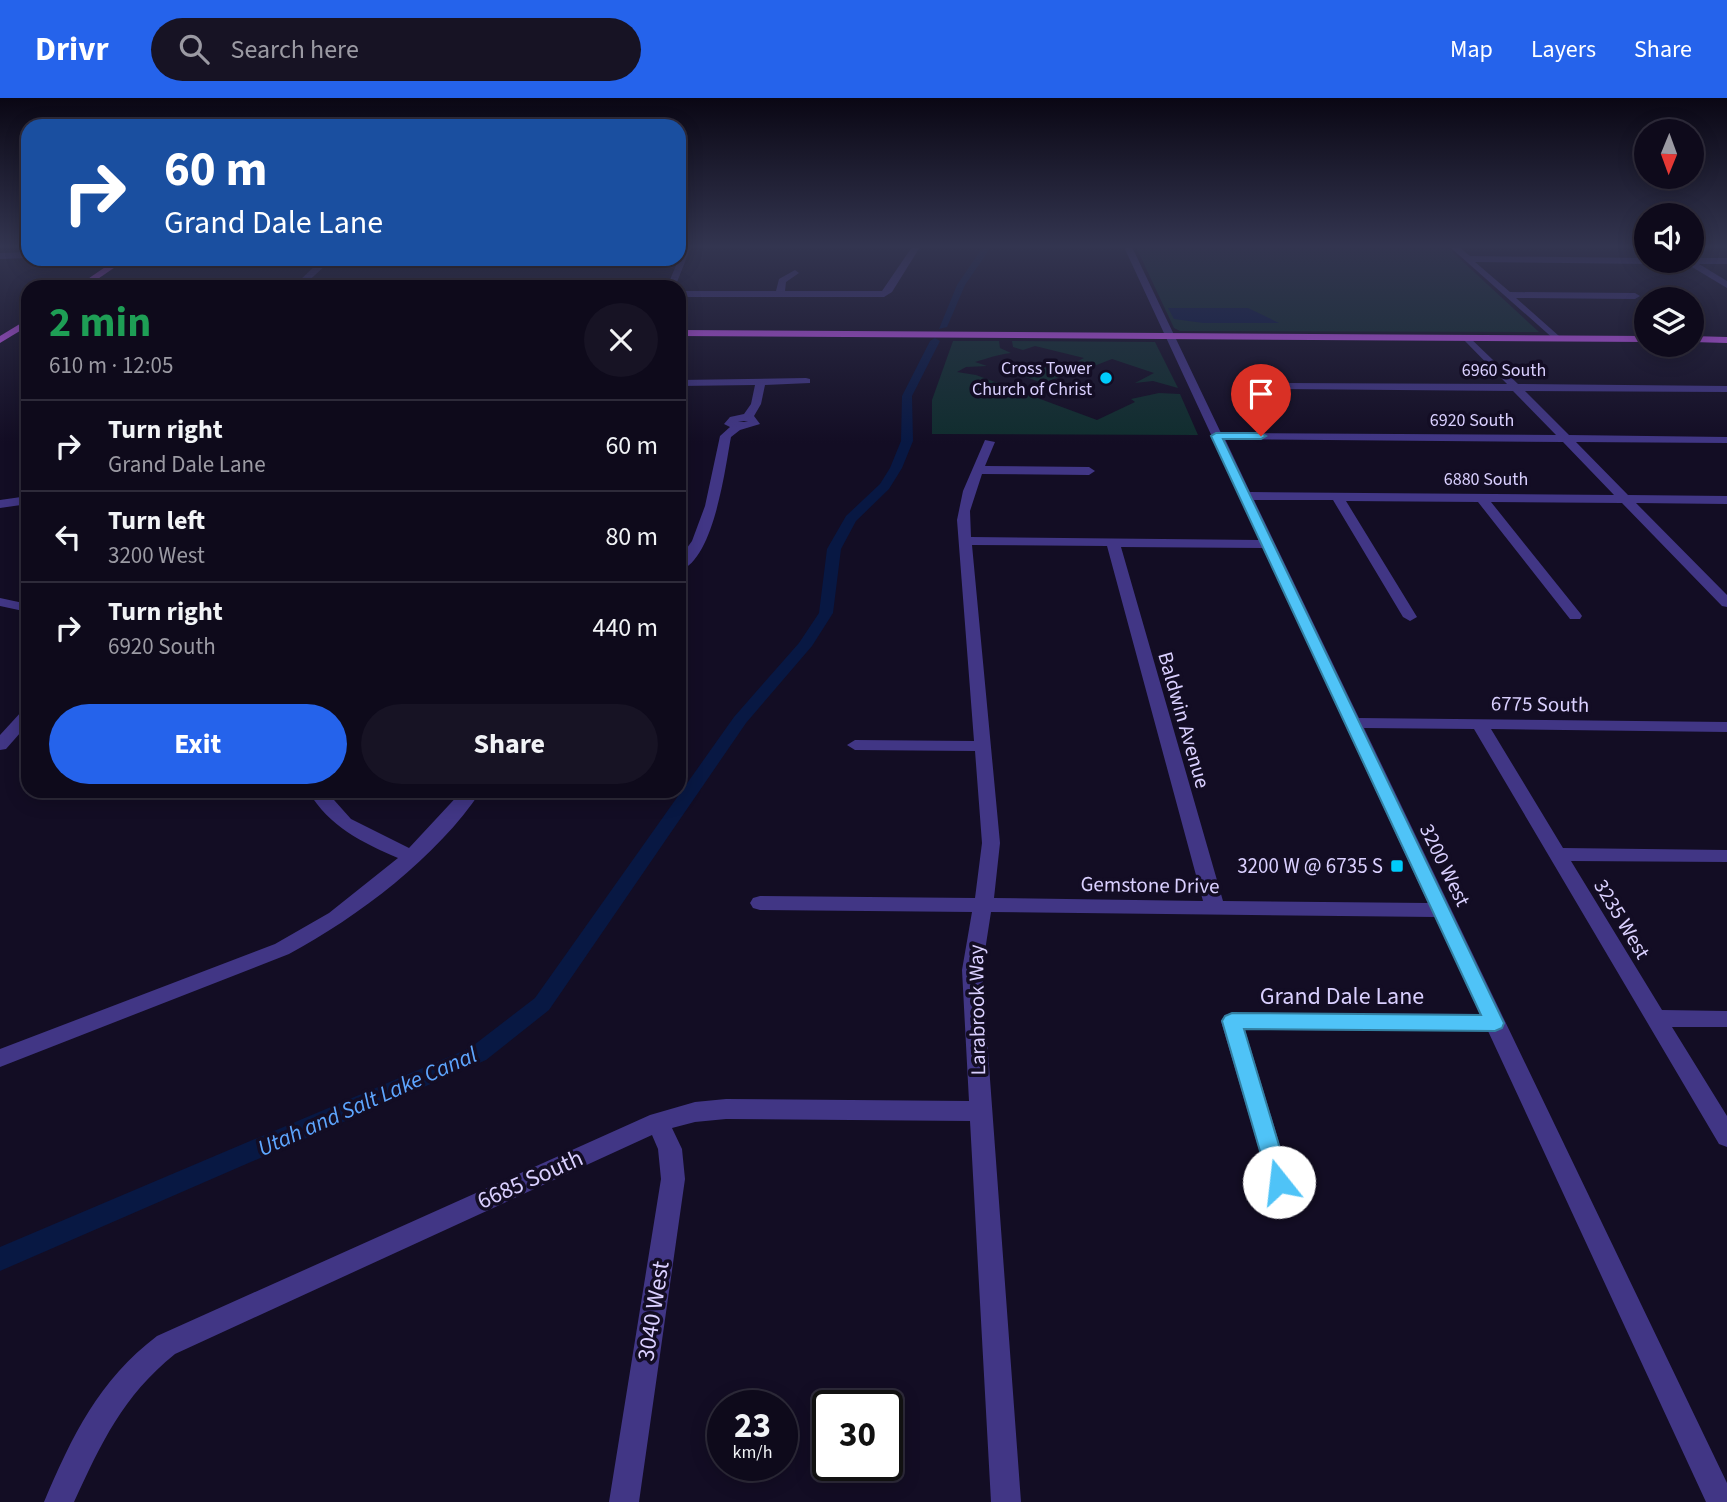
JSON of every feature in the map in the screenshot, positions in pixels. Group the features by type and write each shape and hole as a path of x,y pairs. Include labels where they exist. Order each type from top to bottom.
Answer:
{"main road":[{"path":"0,329 21,329"},
{"path":"0,340 21,330"},
{"path":"686,333 1634,339"},
{"path":"1704,340 1727,340"}],"street":[{"name":"3200 West","path":"1157,313 1721,1502"},
{"path":"1528,313 1556,338"},
{"path":"1467,338 1727,603"},
{"path":"686,561 701,540 732,431 754,424 753,420 747,418 756,404 761,381"},
{"path":"686,383 806,381"},
{"name":"6960 South","path":"1282,386 1727,389"},
{"name":"6920 South","path":"1216,436 1727,440"},
{"name":"Larabrook Way","path":"989,442 964,506 992,861 985,905 977,925 972,971 1006,1502"},
{"path":"980,470 1089,471"},
{"name":"6880 South","path":"1244,496 1727,500"},
{"path":"1337,496 1410,617"},
{"path":"1480,496 1575,616"},
{"path":"0,504 21,501"},
{"path":"965,541 1267,544"},
{"name":"Baldwin Avenue","path":"1112,543 1214,908"},
{"path":"0,602 21,606"},
{"path":"0,745 21,722"},
{"name":"6775 South","path":"1352,723 1727,727"},
{"name":"3235 West","path":"1480,725 1727,1137"},
{"path":"855,745 982,746"},
{"path":"322,798 335,816 362,834 410,856"},
{"path":"0,1058 282,949 353,908 410,856 465,798"},
{"path":"1556,854 1727,856"},
{"name":"Gemstone Drive","path":"760,903 1442,911"},
{"path":"1656,1018 1727,1019"},
{"name":"Grand Dale Lane","path":"1279,1182 1232,1021 1495,1023"},
{"name":"6685 South","path":"58,1502 106,1404 118,1387 145,1360 166,1345 658,1122 695,1112 726,1109 980,1111"},
{"name":"3040 West","path":"624,1502 673,1179 670,1149 658,1122"}],"green space":[{"path":"1167,313 1518,313 1539,332 1180,331 1174,328"},
{"path":"953,341 999,341 1000,348 1011,353 975,362 987,366 966,367 957,372 976,375 1097,420 1135,402 1131,399 1159,393 1180,394 1198,435 932,434 932,400"},
{"path":"1012,341 1155,342 1178,388 1153,381 1135,383 1154,373 1112,359 1094,366 1078,361 1084,358 1035,346 1023,350 1013,347"},
{"path":"1035,364 1066,375 1042,383 1018,374 1017,372"}],"water":[{"path":"1170,313 1257,313 1279,323 1203,323 1174,319"}],"waterway":[{"name":"Utah and Salt Lake Canal","path":"942,327 949,313"},
{"name":"Utah and Salt Lake Canal","path":"686,797 740,720 805,646 826,613 834,549 851,519 885,486 896,468 907,441 907,396 935,341"},
{"name":"Utah and Salt Lake Canal","path":"0,1259 478,1054 542,1004 686,798"}],"place":[{"name":"Cross Tower Church of Christ","path":"1106,378"},
{"name":"3200 W @ 6735 S","path":"1397,866"}],"route":[{"path":"1261,436 1216,436 1495,1023 1232,1021 1279,1182"}]}
